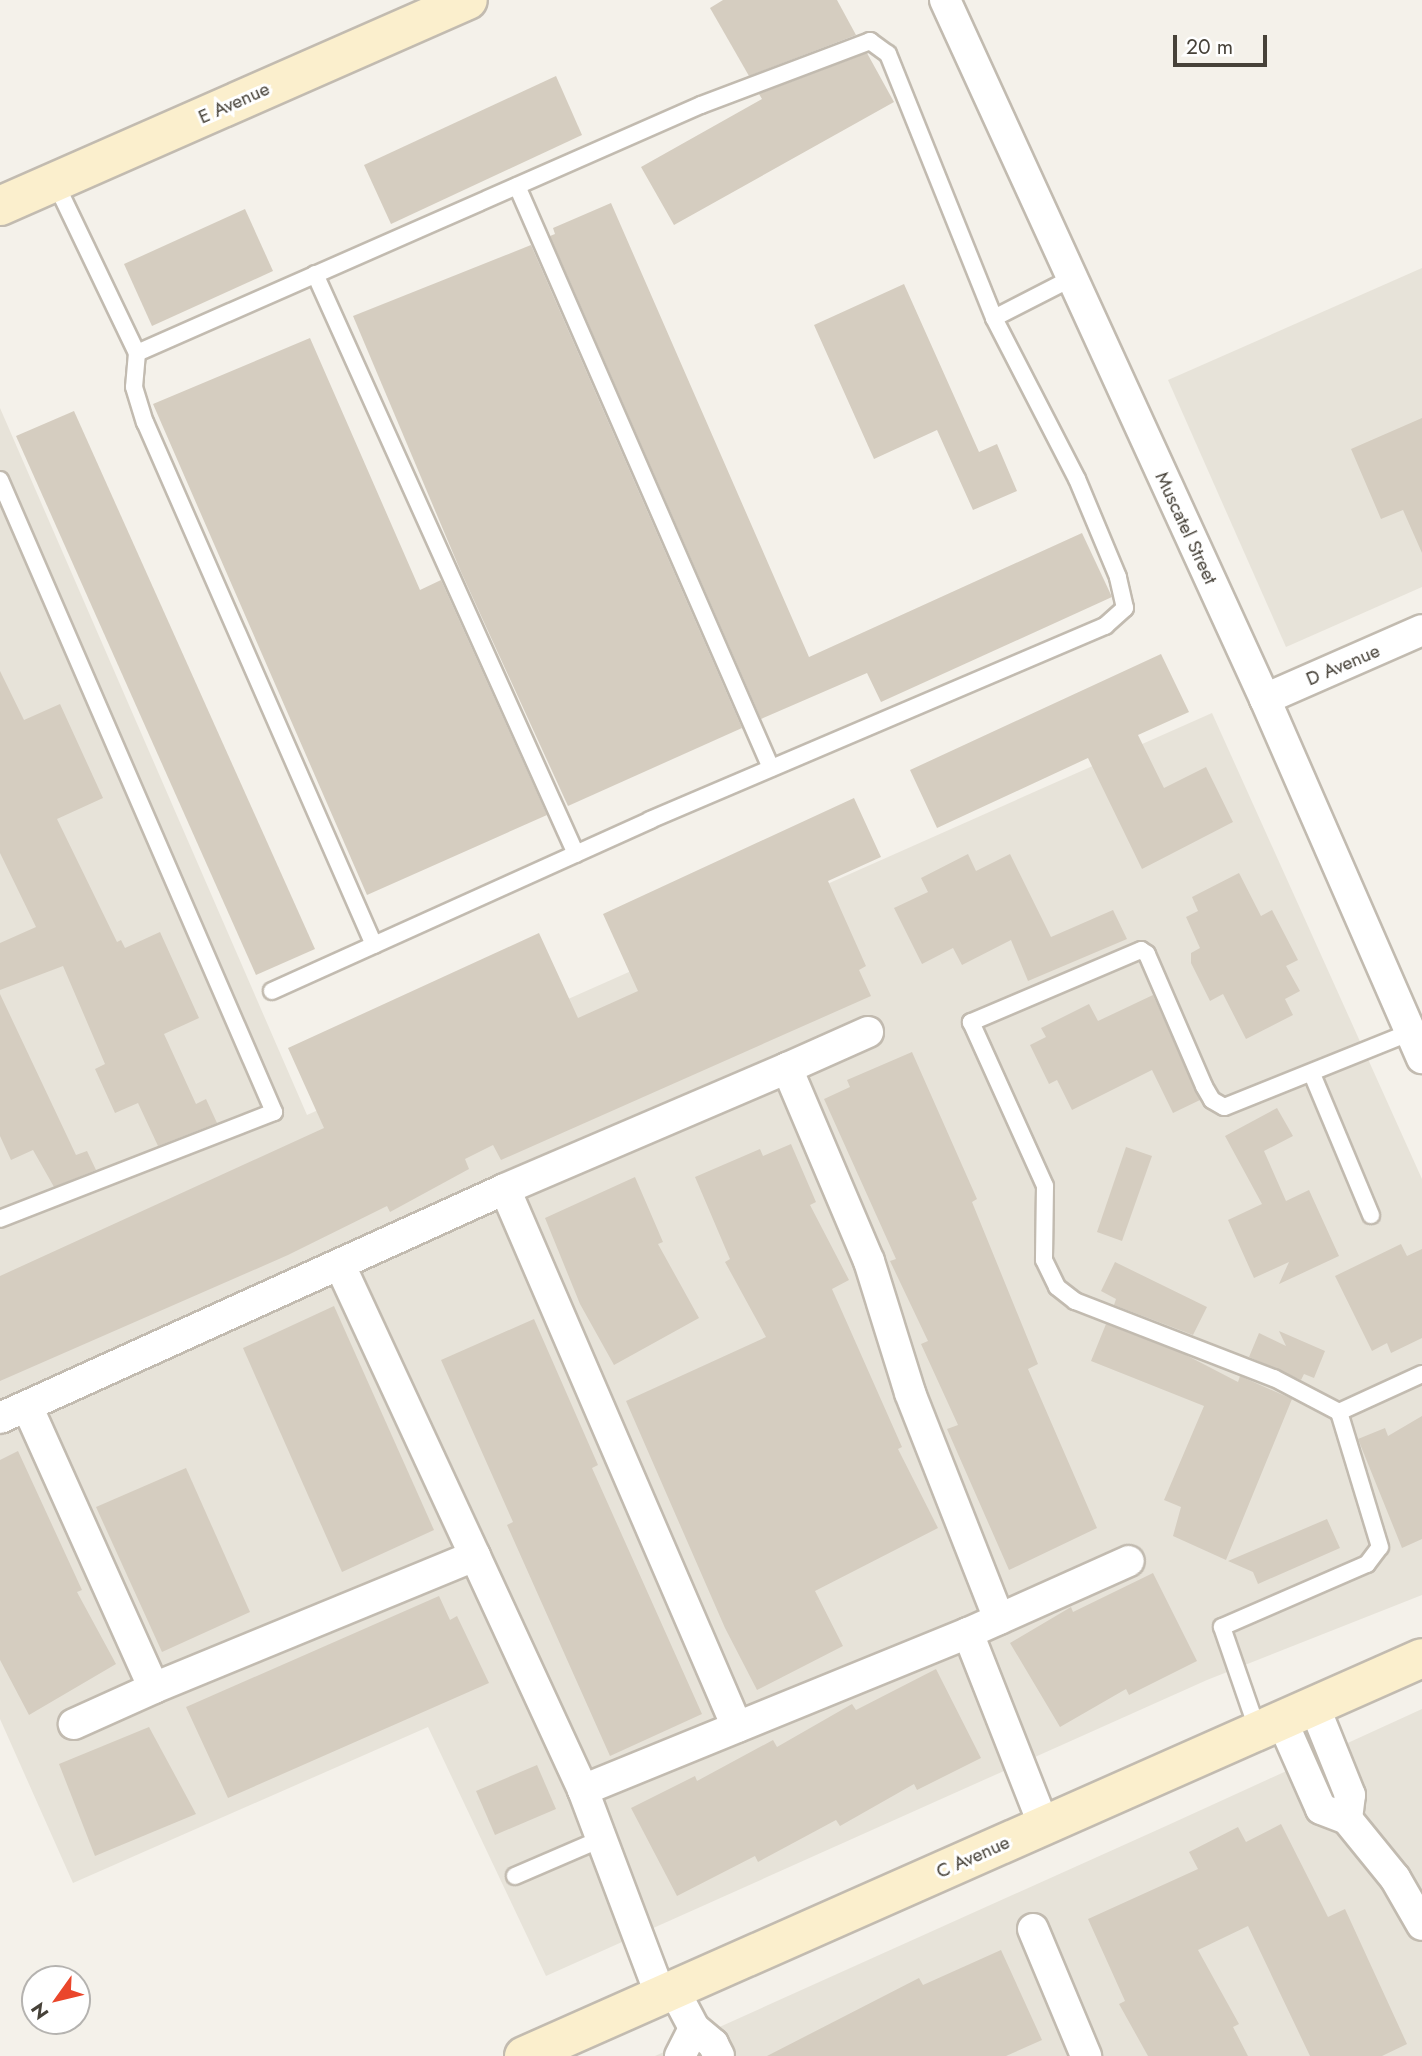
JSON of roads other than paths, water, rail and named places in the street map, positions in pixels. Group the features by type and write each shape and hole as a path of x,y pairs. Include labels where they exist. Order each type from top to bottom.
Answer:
{"street":[{"name":"E Avenue","path":"0,206 468,0"},
{"name":"Muscatel Street","path":"945,0 1265,699 1416,1045"},
{"name":"D Avenue","path":"1265,699 1422,631"},
{"path":"0,1418 505,1189 868,1032"},
{"path":"787,1068 869,1261 910,1393 999,1619"},
{"path":"505,1189 737,1727"},
{"path":"340,1265 583,1790 601,1839 667,1993 694,2028 713,2044 719,2056"},
{"path":"27,1406 154,1688"},
{"path":"74,1724 154,1688 475,1556"},
{"path":"583,1790 968,1633 1129,1561"},
{"path":"968,1633 1044,1826"},
{"name":"C Avenue","path":"524,2056 1422,1658"},
{"path":"1285,1719 1350,1795 1347,1819 1395,1878 1422,1925"},
{"path":"1033,1929 1086,2056"},
{"path":"680,2056 694,2028"}],"lane":[{"path":"136,353 701,105 870,41 888,54 994,318 1077,479 1118,577 1125,608 1105,626 576,853 272,991"},
{"path":"55,182 136,353 134,387 145,422 374,945"},
{"path":"517,186 771,768"},
{"path":"315,274 576,853"},
{"path":"994,318 1072,278"},
{"path":"0,480 274,1112 0,1219"},
{"path":"1285,1719 1222,1628 1367,1564 1380,1547 1339,1412 1274,1378 1075,1301 1057,1287 1044,1260 1045,1186 971,1022 1141,950 1147,954 1212,1100 1224,1107 1312,1074 1416,1045"},
{"path":"1312,1074 1371,1215"},
{"path":"1339,1412 1422,1374"},
{"path":"515,1876 601,1839"}]}
